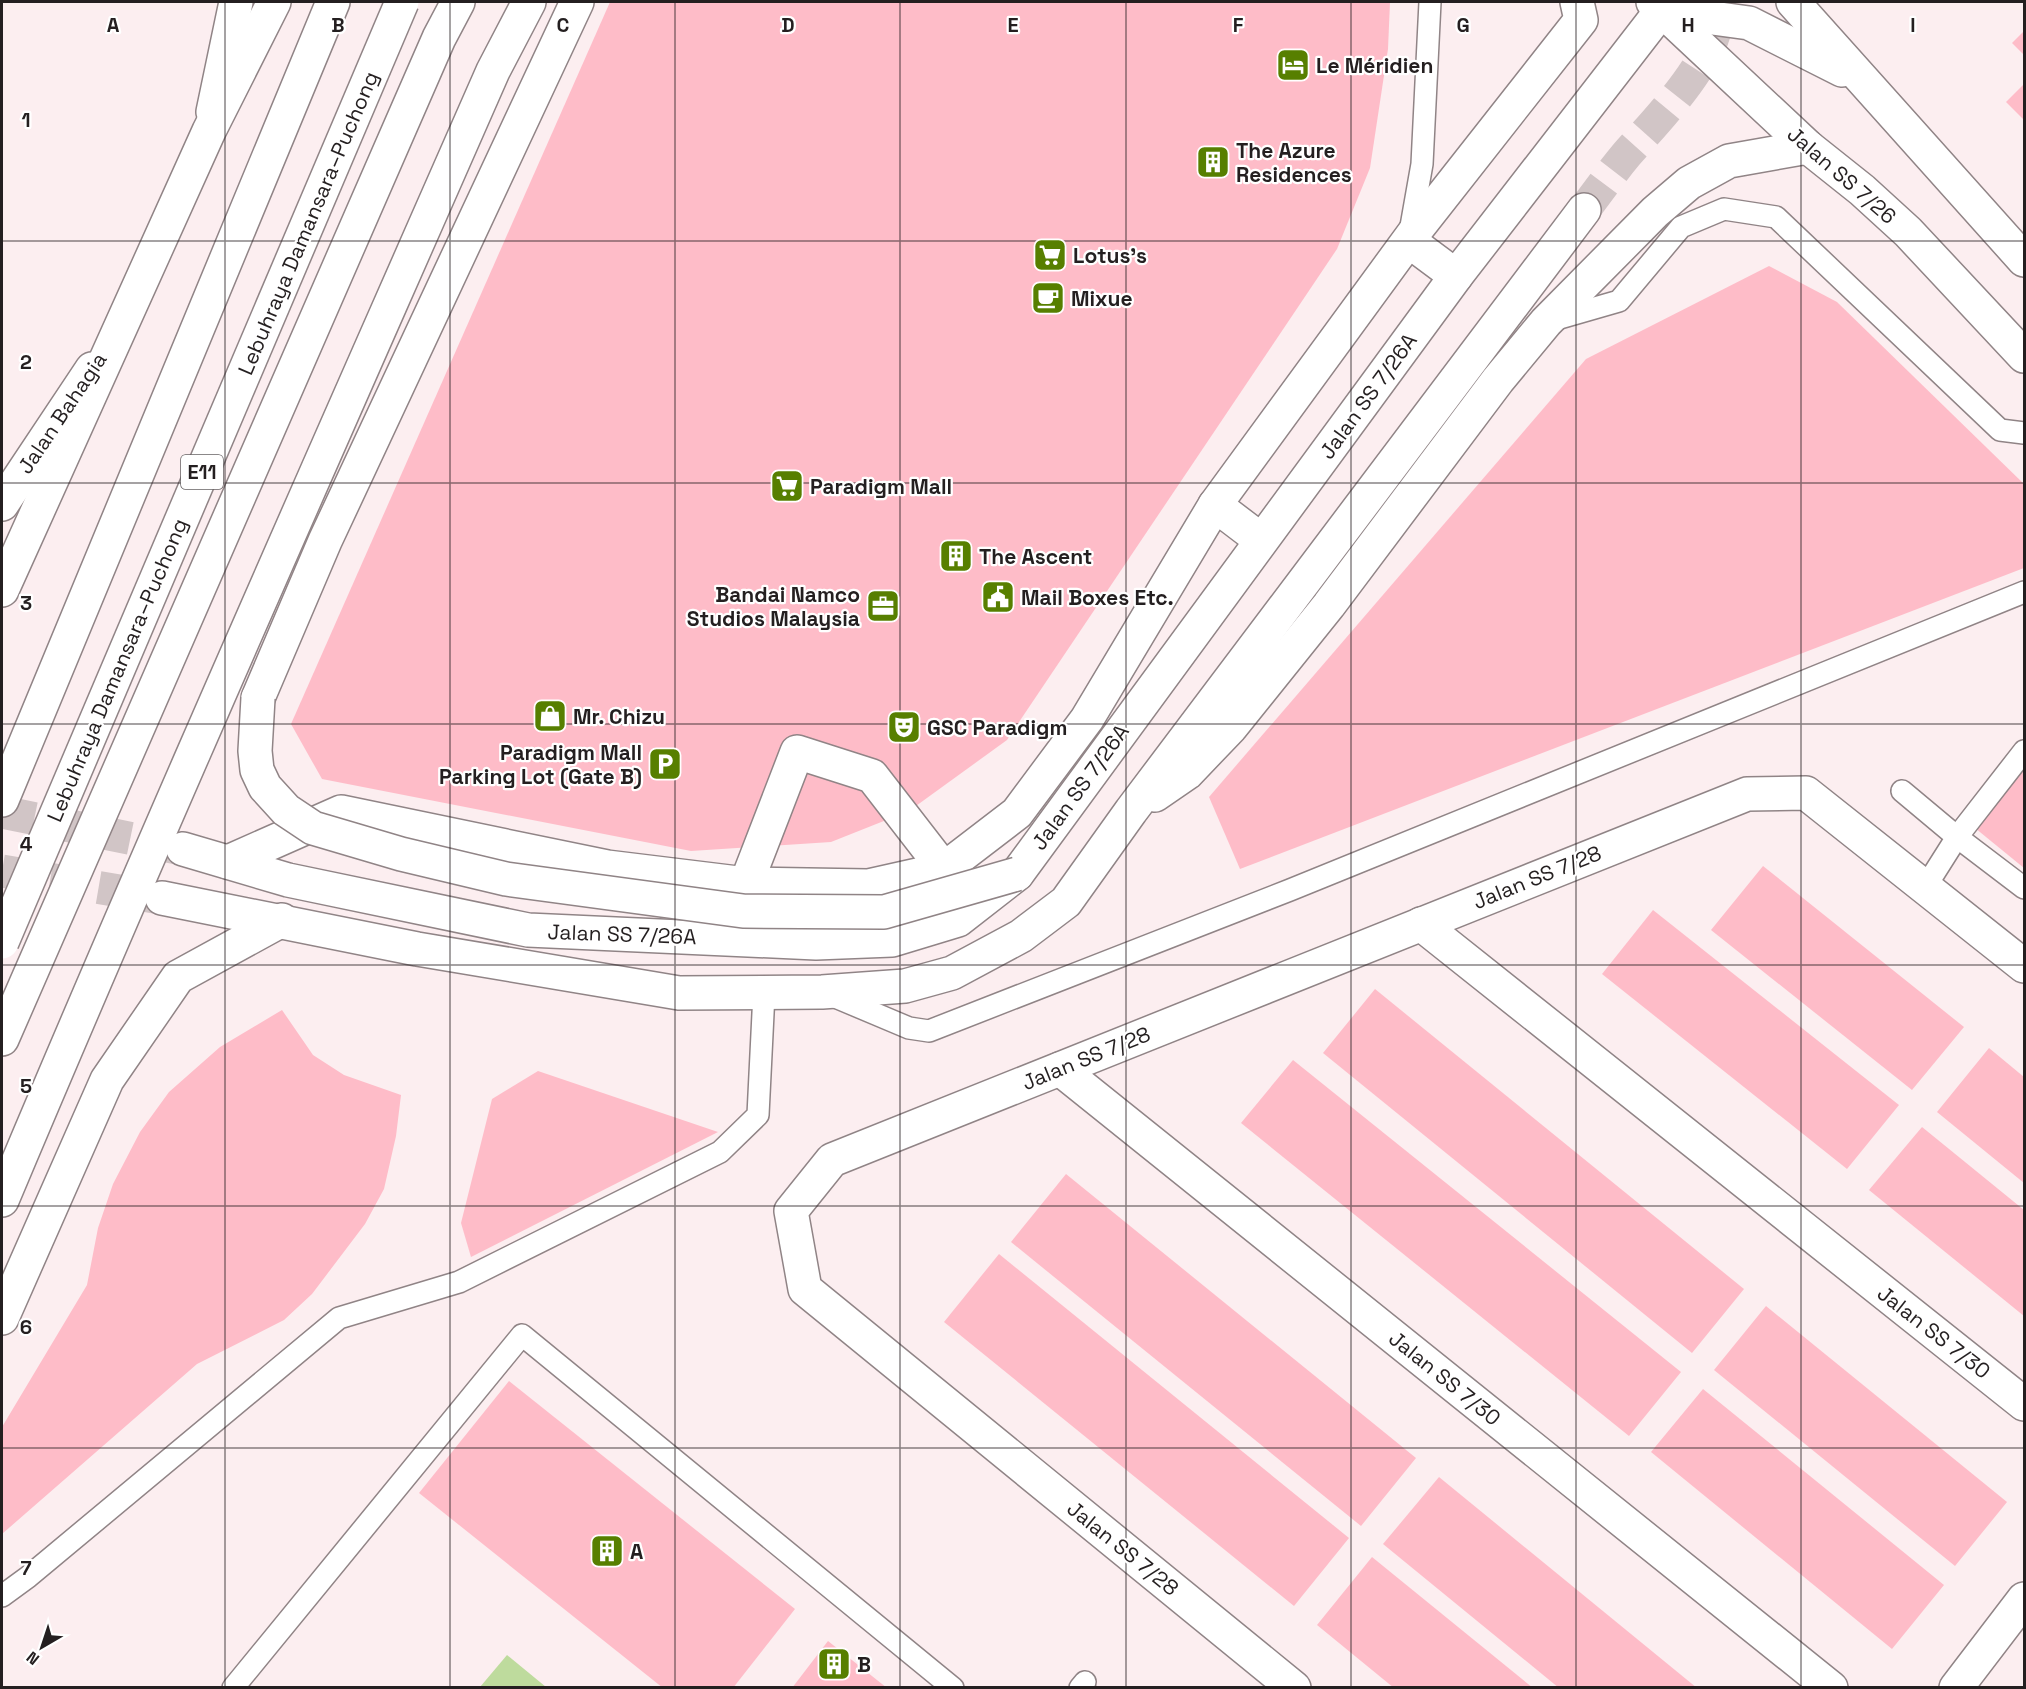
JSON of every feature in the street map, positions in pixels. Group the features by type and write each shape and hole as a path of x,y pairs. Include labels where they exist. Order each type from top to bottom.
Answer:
{"main road":[{"path":"209,131 236,2"},
{"path":"2,590 209,131 274,2"},
{"path":"2,800 333,2"},
{"name":"Lebuhraya Damansara–Puchong","path":"2,942 402,2"},
{"path":"2,1038 439,38 458,2"},
{"path":"2,1200 103,959 324,456 489,81 529,2"},
{"path":"258,698 325,541 576,2"},
{"path":"217,908 228,862 341,812 607,867 746,884 868,886 944,869 1017,813 1087,719 1215,505 1409,241 1581,20 1577,2"},
{"path":"1793,2 2025,260"},
{"path":"1658,4 1749,23 1861,80"},
{"name":"Jalan SS 7/26","path":"1658,4 1808,147 1862,190 1908,231 2025,356"},
{"name":"Jalan SS 7/26A","path":"183,849 288,880 528,930 816,943 892,940 958,920 1017,874 1658,4"},
{"path":"1131,811 1187,773 1231,727 1329,605 1430,467 1546,322 1655,212 1689,183 1729,161 1808,147"},
{"name":"Jalan SS 7/26A","path":"162,898 282,920 417,949 679,993 822,992 914,983 952,973 1021,936 1066,902 1131,811 1584,210"},
{"path":"1409,241 1456,276"},
{"name":"Jalan Bahagia","path":"2,504 123,323"},
{"path":"324,456 258,698 255,751 258,770 265,787 286,810 313,828 401,854 494,876 743,911 884,912 1017,874"},
{"path":"1215,505 1261,540"},
{"path":"746,884 797,752 872,776 944,869"},
{"name":"Jalan SS 7/28","path":"1294,1688 805,1289 791,1211 832,1160 1747,794 1806,793 2025,966"},
{"path":"2,1318 106,1080 178,977 282,920"},
{"name":"Jalan SS 7/30","path":"1421,924 2025,1404"},
{"name":"Jalan SS 7/30","path":"1060,1069 1831,1688"},
{"path":"1956,1688 2025,1599"}],"lane":[{"path":"1409,241 1422,164 1430,2"},
{"path":"1546,322 1619,301 1681,227 1724,209 1776,217 2000,430 2025,433"},
{"path":"822,992 909,1028 929,1031 1290,890 2025,592"},
{"path":"1926,886 1958,837 2025,751"},
{"path":"1902,792 2025,888"},
{"path":"2,1596 28,1577 339,1318 459,1282 720,1152 758,1115 764,993"},
{"path":"233,1688 522,1335 953,1688"}],"green space":[{"path":"507,1655 546,1687 480,1687"}],"building":[{"name":"Paradigm Mall","path":"610,2 1390,2 1388,49 1370,168 1337,249 1007,740 909,811 831,842 691,851 322,779 291,724"},
{"path":"2024,31 2024,55 2012,43"},
{"path":"2024,84 2024,120 2006,102"},
{"path":"1769,266 1837,302 2024,484 2024,568 1240,869 1209,797 1586,359"},
{"path":"2024,767 2024,868 1975,828"},
{"path":"1763,866 1964,1027 1912,1090 1711,930"},
{"path":"1653,910 1899,1105 1847,1169 1602,974"},
{"path":"1375,989 1744,1289 1692,1353 1323,1053"},
{"path":"282,1010 313,1055 344,1075 401,1095 396,1136 384,1189 365,1224 312,1294 284,1320 197,1364 2,1534 2,1427 87,1285 98,1228 113,1184 140,1132 169,1092 220,1047"},
{"path":"1989,1048 2024,1077 2024,1183 1937,1112"},
{"path":"1293,1060 1681,1372 1629,1436 1241,1123"},
{"path":"538,1071 718,1132 471,1257 461,1223 492,1099"},
{"path":"1922,1127 2024,1210 2024,1316 1869,1190"},
{"path":"1066,1174 1416,1458 1361,1526 1011,1242"},
{"path":"999,1254 1349,1538 1294,1606 944,1322"},
{"path":"1766,1306 2007,1502 1955,1566 1714,1370"},
{"name":"A","path":"509,1381 795,1609 733,1688 663,1688 419,1493"},
{"path":"1703,1389 1944,1585 1892,1649 1651,1452"},
{"path":"1439,1477 1697,1688 1559,1688 1383,1544"},
{"path":"1372,1557 1533,1688 1394,1688 1317,1625"},
{"name":"B","path":"828,1641 887,1688 792,1688"}],"tunnel":[{"path":"1584,210 1626,155 1671,104 1701,61 1712,40 1717,20 1715,2"},
{"path":"2,812 182,849"},
{"path":"2,871 160,898"}],"place":[{"name":"Le Méridien","path":"1293,65"},
{"name":"The Azure Residences","path":"1213,162"},
{"name":"Lotus's","path":"1050,255"},
{"name":"Mixue","path":"1048,298"},
{"name":"Paradigm Mall","path":"787,486"},
{"name":"The Ascent","path":"956,556"},
{"name":"Mail Boxes Etc.","path":"998,597"},
{"name":"Bandai Namco Studios Malaysia","path":"883,606"},
{"name":"Mr. Chizu","path":"550,716"},
{"name":"GSC Paradigm","path":"904,727"},
{"name":"Paradigm Mall Parking Lot (Gate B)","path":"665,764"},
{"name":"A","path":"607,1551"},
{"name":"B","path":"834,1664"}]}
